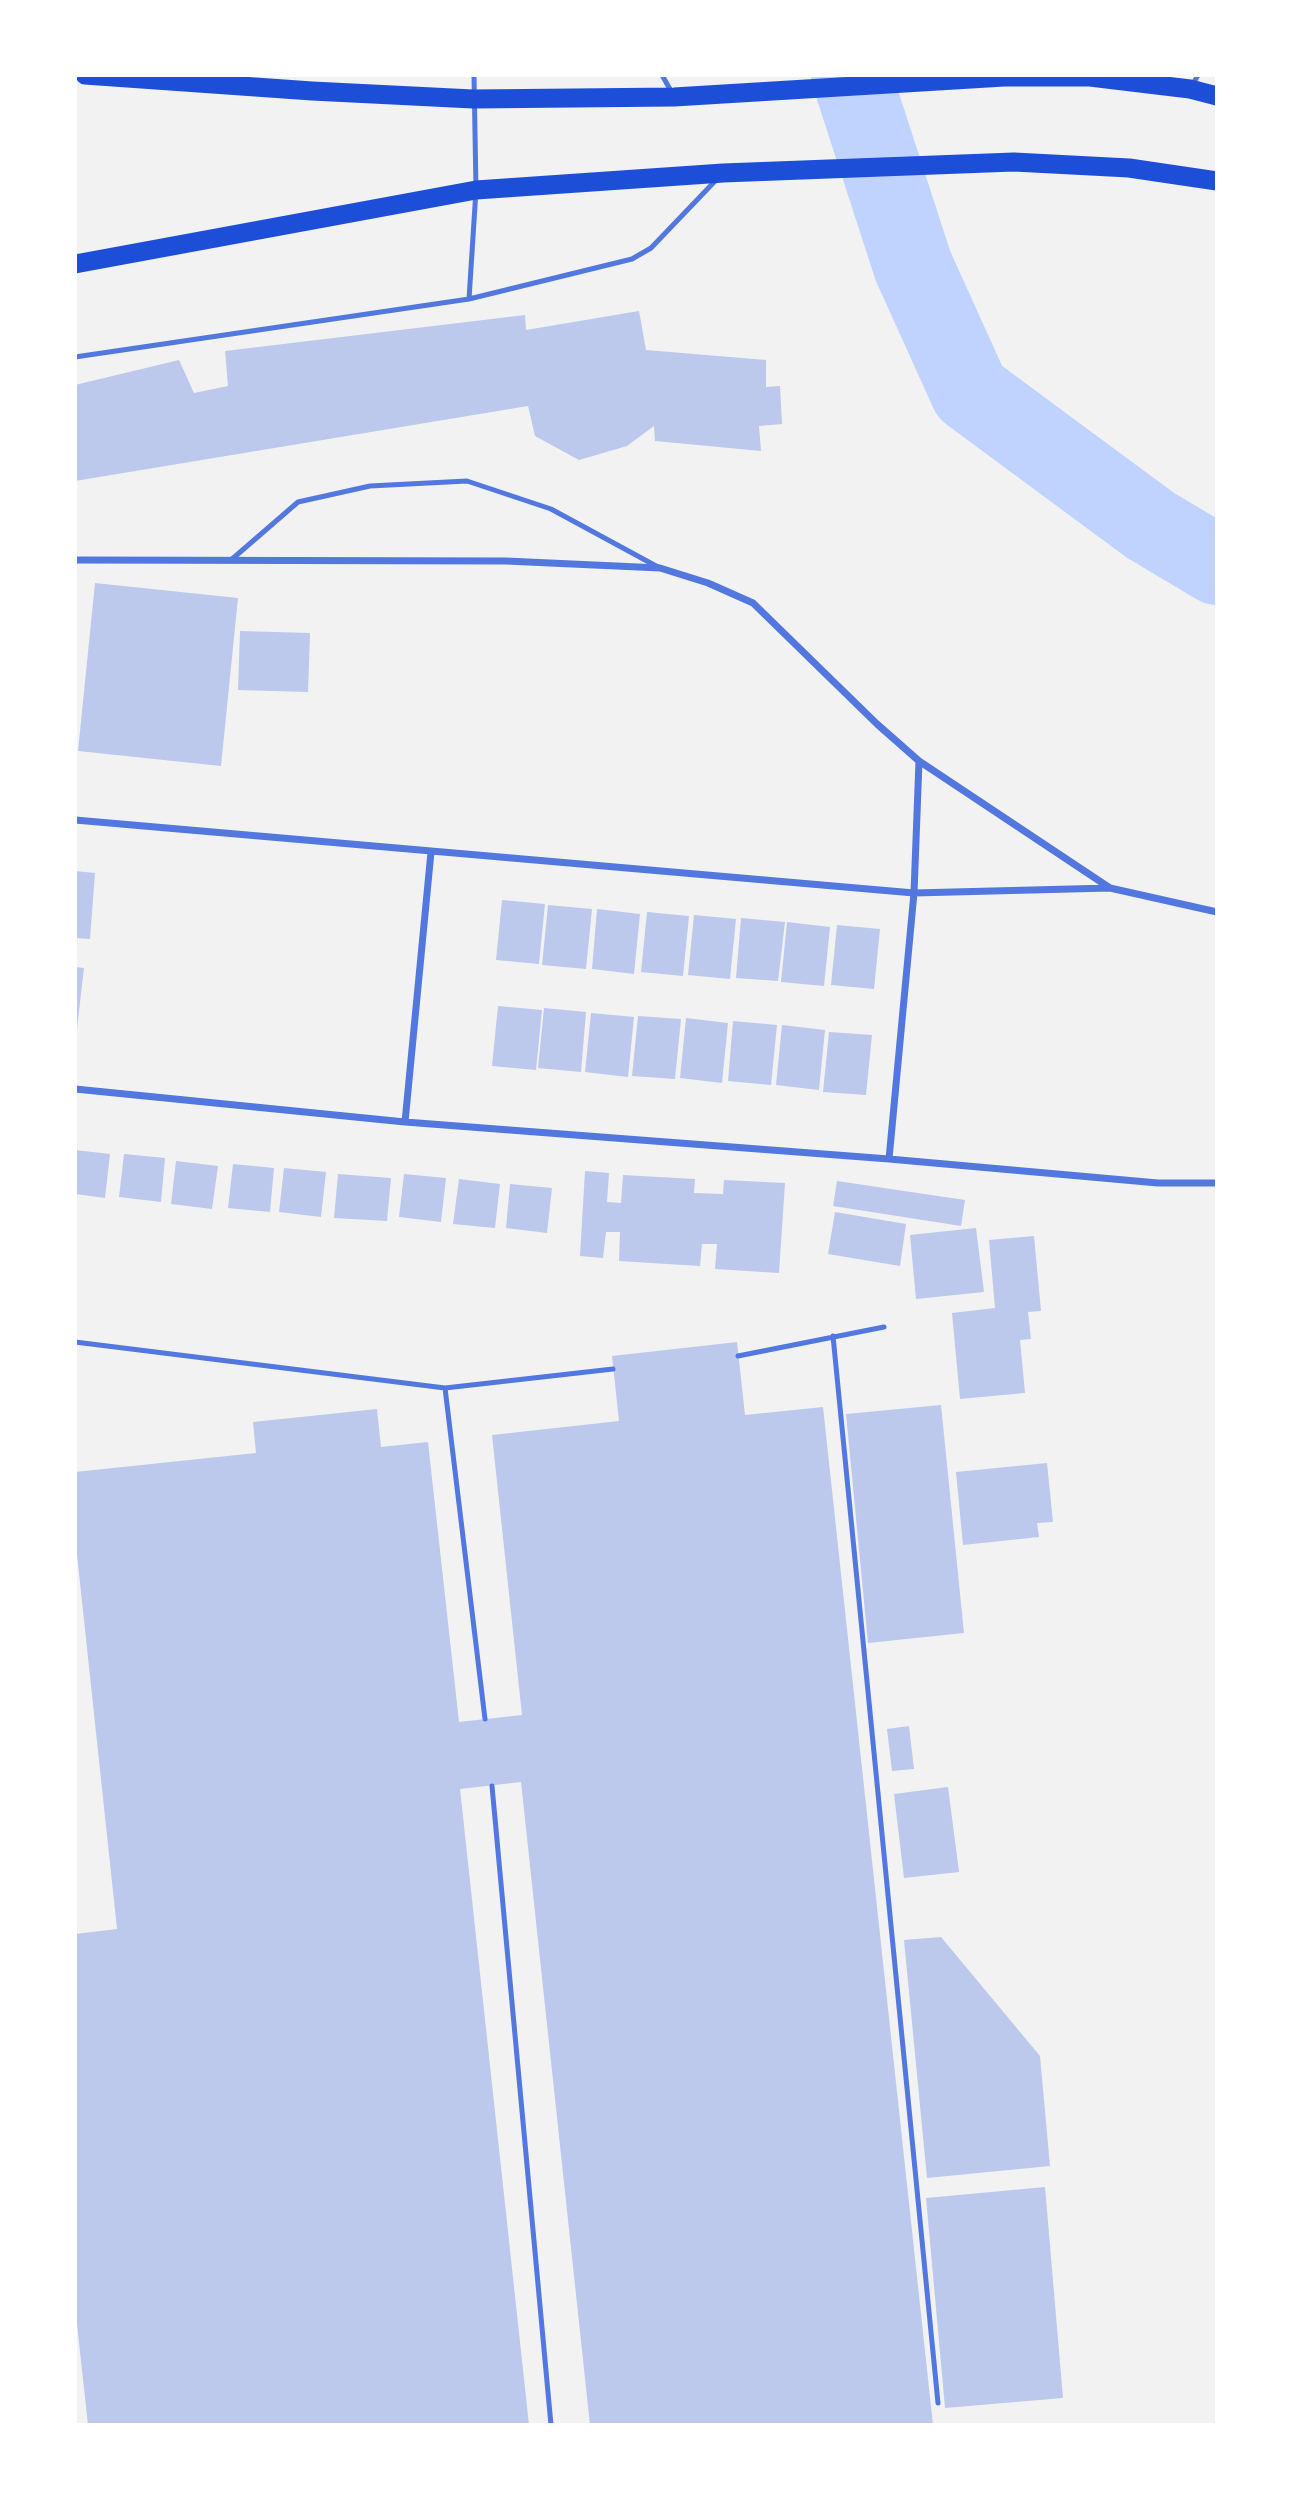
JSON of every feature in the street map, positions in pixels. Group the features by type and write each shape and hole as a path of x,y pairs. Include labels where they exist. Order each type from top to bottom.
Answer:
{"highway":[{"path":"85,75 473,99 674,97 1004,77 1090,77 1194,82 1217,96"},
{"path":"78,262 476,190 723,173 1014,162 1129,168 1217,181"}],"street":[{"path":"75,560 506,561 660,568 708,583 753,603 919,761 1110,888"},
{"path":"889,1159 915,893 919,761"},
{"path":"75,820 915,893 1110,888 1217,912"},
{"path":"405,1122 431,852"},
{"path":"75,1089 405,1122 889,1159 1158,1183 1217,1184"}],"lane":[{"path":"469,299 476,190 474,75"},
{"path":"662,75 674,97"},
{"path":"75,357 469,299 632,258 651,248 723,173"},
{"path":"231,560 298,502 370,486 467,481 551,509 660,568"},
{"path":"738,1356 884,1327"},
{"path":"833,1336 937,2403"},
{"path":"75,1342 445,1388 613,1369"},
{"path":"445,1388 485,1719"},
{"path":"492,1786 551,2425"}],"building":[{"path":"639,311 646,350 766,360 766,387 780,386 782,424 759,426 761,451 655,441 654,426 627,446 579,460 535,436 528,406 75,481 75,385 179,360 194,393 228,386 225,351 525,315 526,330"},
{"path":"95,583 238,598 221,766 78,751"},
{"path":"240,631 310,633 308,692 238,690"},
{"path":"75,871 95,873 90,939 75,938"},
{"path":"502,900 545,904 539,964 496,960"},
{"path":"548,905 592,909 586,969 542,965"},
{"path":"597,909 640,914 634,974 592,969"},
{"path":"647,912 689,916 683,976 641,972"},
{"path":"694,915 736,919 730,979 688,975"},
{"path":"741,918 785,922 778,981 736,978"},
{"path":"787,922 830,927 824,986 781,982"},
{"path":"837,925 880,929 874,989 831,985"},
{"path":"75,967 84,968 77,1028 75,1028"},
{"path":"498,1006 542,1010 536,1070 492,1066"},
{"path":"544,1008 586,1012 581,1072 538,1068"},
{"path":"591,1013 634,1017 628,1077 585,1072"},
{"path":"638,1016 681,1019 675,1079 632,1076"},
{"path":"686,1018 728,1023 722,1083 680,1078"},
{"path":"733,1021 777,1025 771,1085 728,1081"},
{"path":"782,1025 825,1030 819,1090 776,1085"},
{"path":"829,1032 872,1035 866,1095 823,1092"},
{"path":"75,1150 110,1154 105,1198 75,1194"},
{"path":"124,1154 165,1158 161,1202 119,1197"},
{"path":"176,1161 218,1166 212,1209 171,1204"},
{"path":"233,1164 274,1168 270,1212 228,1208"},
{"path":"284,1168 326,1172 321,1217 279,1212"},
{"path":"585,1171 609,1173 607,1202 621,1203 623,1175 695,1179 694,1193 723,1194 724,1180 785,1183 779,1273 715,1269 717,1244 702,1244 700,1266 619,1261 620,1232 606,1232 603,1258 580,1256"},
{"path":"338,1174 391,1178 387,1221 334,1218"},
{"path":"404,1174 446,1178 441,1222 399,1217"},
{"path":"459,1179 500,1184 495,1228 453,1224"},
{"path":"837,1181 965,1200 961,1226 833,1206"},
{"path":"510,1184 552,1188 547,1233 506,1228"},
{"path":"835,1212 906,1224 900,1266 828,1254"},
{"path":"976,1228 984,1292 916,1299 910,1235"},
{"path":"1034,1236 1041,1311 1028,1312 1031,1339 1020,1340 1025,1393 960,1399 952,1313 995,1308 989,1240"},
{"path":"737,1342 745,1415 823,1407 933,2425 590,2425 521,1782 460,1789 529,2425 88,2425 75,2306 75,1934 117,1929 75,1536 75,1472 256,1453 253,1422 377,1409 381,1447 428,1442 459,1722 522,1715 492,1435 619,1421 612,1356"},
{"path":"941,1405 964,1633 868,1643 846,1414"},
{"path":"1047,1463 1053,1522 1037,1523 1039,1537 963,1545 956,1472"},
{"path":"909,1726 914,1769 892,1771 887,1729"},
{"path":"948,1787 959,1872 904,1878 894,1794"},
{"path":"941,1937 1040,2056 1050,2166 927,2178 904,1940"},
{"path":"1045,2187 1063,2398 945,2408 926,2198"}],"waterway":[{"path":"851,75 913,266 970,392 1150,525 1217,565"}]}
